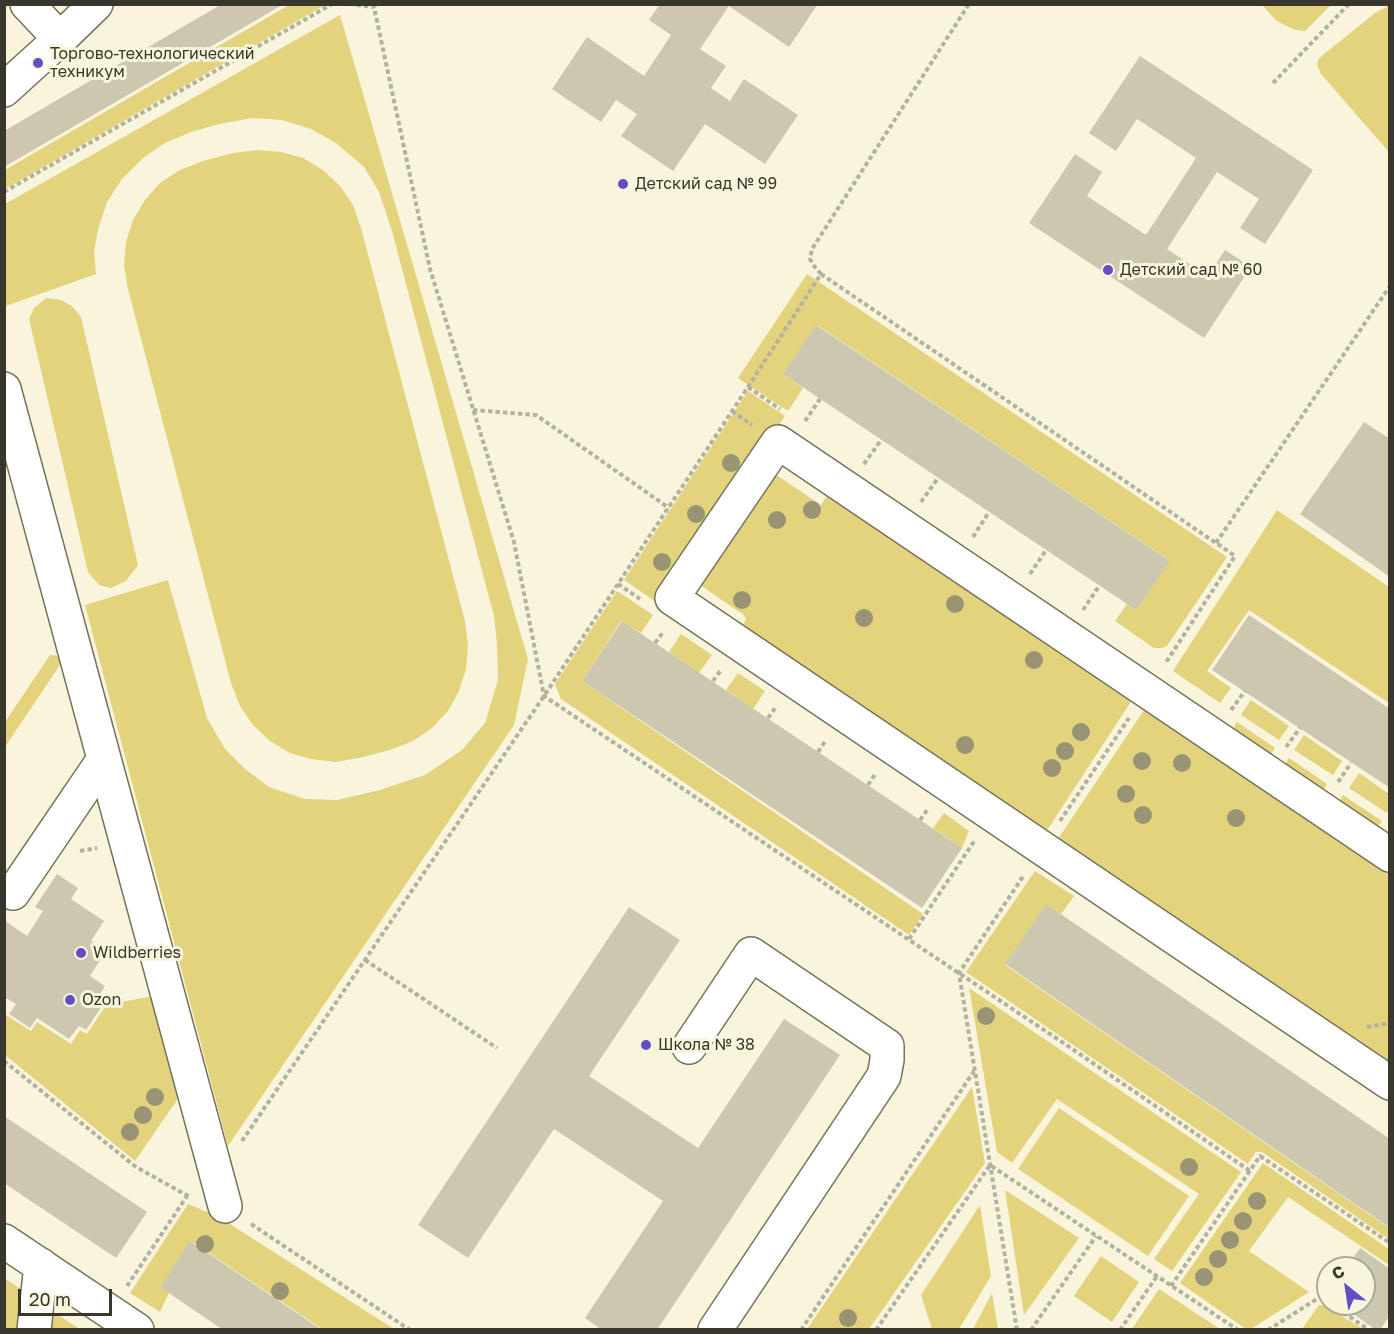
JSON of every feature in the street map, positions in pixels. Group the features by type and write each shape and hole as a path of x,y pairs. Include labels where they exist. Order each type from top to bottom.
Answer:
{"street":[{"path":"27,4 60,39"},
{"path":"4,90 96,4"},
{"path":"4,389 221,1192"},
{"path":"1389,855 778,442 672,598 1389,1083"},
{"path":"13,893 104,759"},
{"path":"689,1047 751,954 887,1046 884,1076 715,1329"},
{"path":"4,1241 137,1329"},
{"path":"34,1329 41,1265"}],"path":[{"path":"4,192 333,4"},
{"path":"221,1192 365,960 544,696 514,542 430,269 375,6 350,4"},
{"path":"821,274 810,259 812,249 969,4"},
{"path":"1273,83 1349,4"},
{"path":"1216,543 1389,286"},
{"path":"473,410 536,415 669,508"},
{"path":"544,696 909,939 1250,1171"},
{"path":"909,939 992,814"},
{"path":"365,960 497,1048"},
{"path":"959,973 1017,1329"},
{"path":"4,1061 136,1167 187,1196 221,1192 411,1329"},
{"path":"801,1329 975,1071"},
{"path":"1172,1286 1260,1156 1389,1243"},
{"path":"990,1165 1238,1329"},
{"path":"876,1329 990,1165"},
{"path":"110,1311 187,1196"},
{"path":"1031,1329 1096,1236"},
{"path":"1120,1329 1157,1276"},
{"path":"1268,1329 1316,1299"},
{"path":"1349,1316 1369,1329"}],"shaded area":[{"path":"289,5 325,5 5,189 5,170"},
{"path":"1262,5 1331,5 1305,31 1295,30 1277,21"},
{"path":"1390,6 1389,152 1321,74 1317,65 1318,60 1324,54 1375,13"},
{"path":"340,15 528,659 514,725 228,1146 85,605 168,580 207,718 225,749 245,769 269,787 305,799 337,800 380,790 425,775 462,750 485,723 498,680 494,616 392,231 379,192 364,167 336,143 311,129 282,120 252,118 191,132 165,143 143,158 122,179 107,202 98,229 94,252 96,274 6,306 4,300 5,204"},
{"path":"258,150 281,152 303,158 323,170 340,186 353,205 465,621 468,646 466,669 459,691 448,711 432,728 413,741 390,750 335,762 290,753 270,741 253,725 240,706 231,683 128,289 124,265 126,242 133,220 145,200 160,183 180,170 203,161 233,153"},
{"path":"807,274 1227,557 1167,646 1154,648 1115,621 1127,604 1136,610 1169,560 817,325 783,374 803,388 788,411 738,378"},
{"path":"46,298 61,300 72,306 81,317 138,565 126,581 111,588 99,585 88,572 29,319 34,308"},
{"path":"748,391 785,416 659,604 624,580"},
{"path":"775,474 821,505 832,488 1136,694 1042,838 739,632 746,619 744,615 700,585"},
{"path":"1277,510 1389,587 1389,703 1249,610 1207,671 1231,688 1220,703 1173,671"},
{"path":"617,591 653,615 641,633 621,621 582,681 923,914 909,935 561,699 555,684"},
{"path":"681,634 712,655 699,673 669,652"},
{"path":"50,655 60,656 62,662 5,747 5,722"},
{"path":"738,673 765,691 753,709 726,690"},
{"path":"1251,700 1289,726 1279,740 1241,715"},
{"path":"1148,704 1389,867 1389,1071 1054,845"},
{"path":"1237,722 1275,748 1265,763 1227,737"},
{"path":"1304,735 1342,761 1333,775 1294,750"},
{"path":"1289,758 1327,784 1317,799 1279,773"},
{"path":"1359,773 1389,794 1387,813 1349,788"},
{"path":"1343,795 1382,821 1372,835 1334,810"},
{"path":"944,813 969,831 962,848 933,828"},
{"path":"1035,871 1074,896 1061,914 1046,904 1005,965 1389,1228 1389,1239 1262,1152 1256,1152 1248,1164 966,972"},
{"path":"969,988 1241,1172 1172,1271 1154,1259 1199,1194 1057,1099 1012,1163 997,1152"},
{"path":"153,996 179,1097 135,1161 5,1055 4,1014 31,1031 37,1022 71,1044 80,1030 87,1034 106,1005"},
{"path":"972,1087 985,1163 869,1329 807,1329"},
{"path":"1059,1108 1189,1196 1148,1256 1018,1169"},
{"path":"1263,1163 1389,1249 1389,1265 1288,1197 1249,1251 1309,1292 1251,1329 1246,1329 1180,1283"},
{"path":"1005,1190 1079,1238 1024,1315"},
{"path":"188,1204 219,1217 394,1329 322,1329 191,1241 160,1287 169,1293 160,1312 130,1293"},
{"path":"980,1205 991,1276 959,1329 932,1329 921,1295"},
{"path":"1101,1256 1139,1282 1112,1322 1074,1296"},
{"path":"4,1278 24,1291 23,1329 5,1329"},
{"path":"1159,1289 1220,1329 1132,1329"},
{"path":"992,1293 998,1329 973,1329"},
{"path":"1316,1309 1316,1316 1342,1316 1363,1329 1302,1329"},
{"path":"58,1315 80,1329 45,1330 51,1316"}],"building":[{"path":"222,4 284,4 4,167 4,131"},
{"path":"660,4 818,4 789,47 729,6 700,49 726,66 711,88 730,101 744,79 798,115 765,164 705,124 673,171 621,136 637,114 616,100 601,122 552,89 587,37 644,76 671,35 649,20"},
{"path":"1140,56 1313,170 1265,244 1240,228 1259,199 1217,172 1167,249 1208,276 1225,250 1251,267 1204,338 1029,223 1075,154 1102,172 1087,196 1146,235 1196,158 1137,119 1116,151 1089,133"},
{"path":"816,325 1170,561 1136,610 783,374"},
{"path":"1364,422 1390,439 1390,577 1300,514"},
{"path":"1249,615 1390,709 1390,788 1212,670"},
{"path":"622,621 962,848 922,908 582,681"},
{"path":"57,874 78,888 71,899 104,921 91,941 106,951 90,976 105,986 95,1002 102,1006 86,1030 79,1026 69,1039 37,1018 30,1028 9,1014 16,1004 4,997 4,920 27,936 43,911 35,907"},
{"path":"1046,904 1390,1139 1390,1228 1005,964"},
{"path":"629,907 680,940 589,1076 698,1148 784,1019 840,1055 657,1330 602,1330 585,1318 663,1201 554,1129 468,1258 418,1225"},
{"path":"4,1116 147,1212 116,1258 4,1183"},
{"path":"190,1241 322,1330 223,1330 160,1287"},
{"path":"1360,1248 1371,1256 1354,1256"},
{"path":"1376,1259 1390,1269 1390,1315 1380,1330 1376,1330 1356,1316 1376,1316"}],"place":[{"name":"Торгово-технологический техникум","path":"38,63"},
{"name":"Детский сад № 99","path":"623,184"},
{"name":"Детский сад № 60","path":"1108,270"},
{"name":"Wildberries","path":"81,953"},
{"name":"Ozon","path":"70,1000"},
{"name":"Школа № 38","path":"646,1045"}]}
